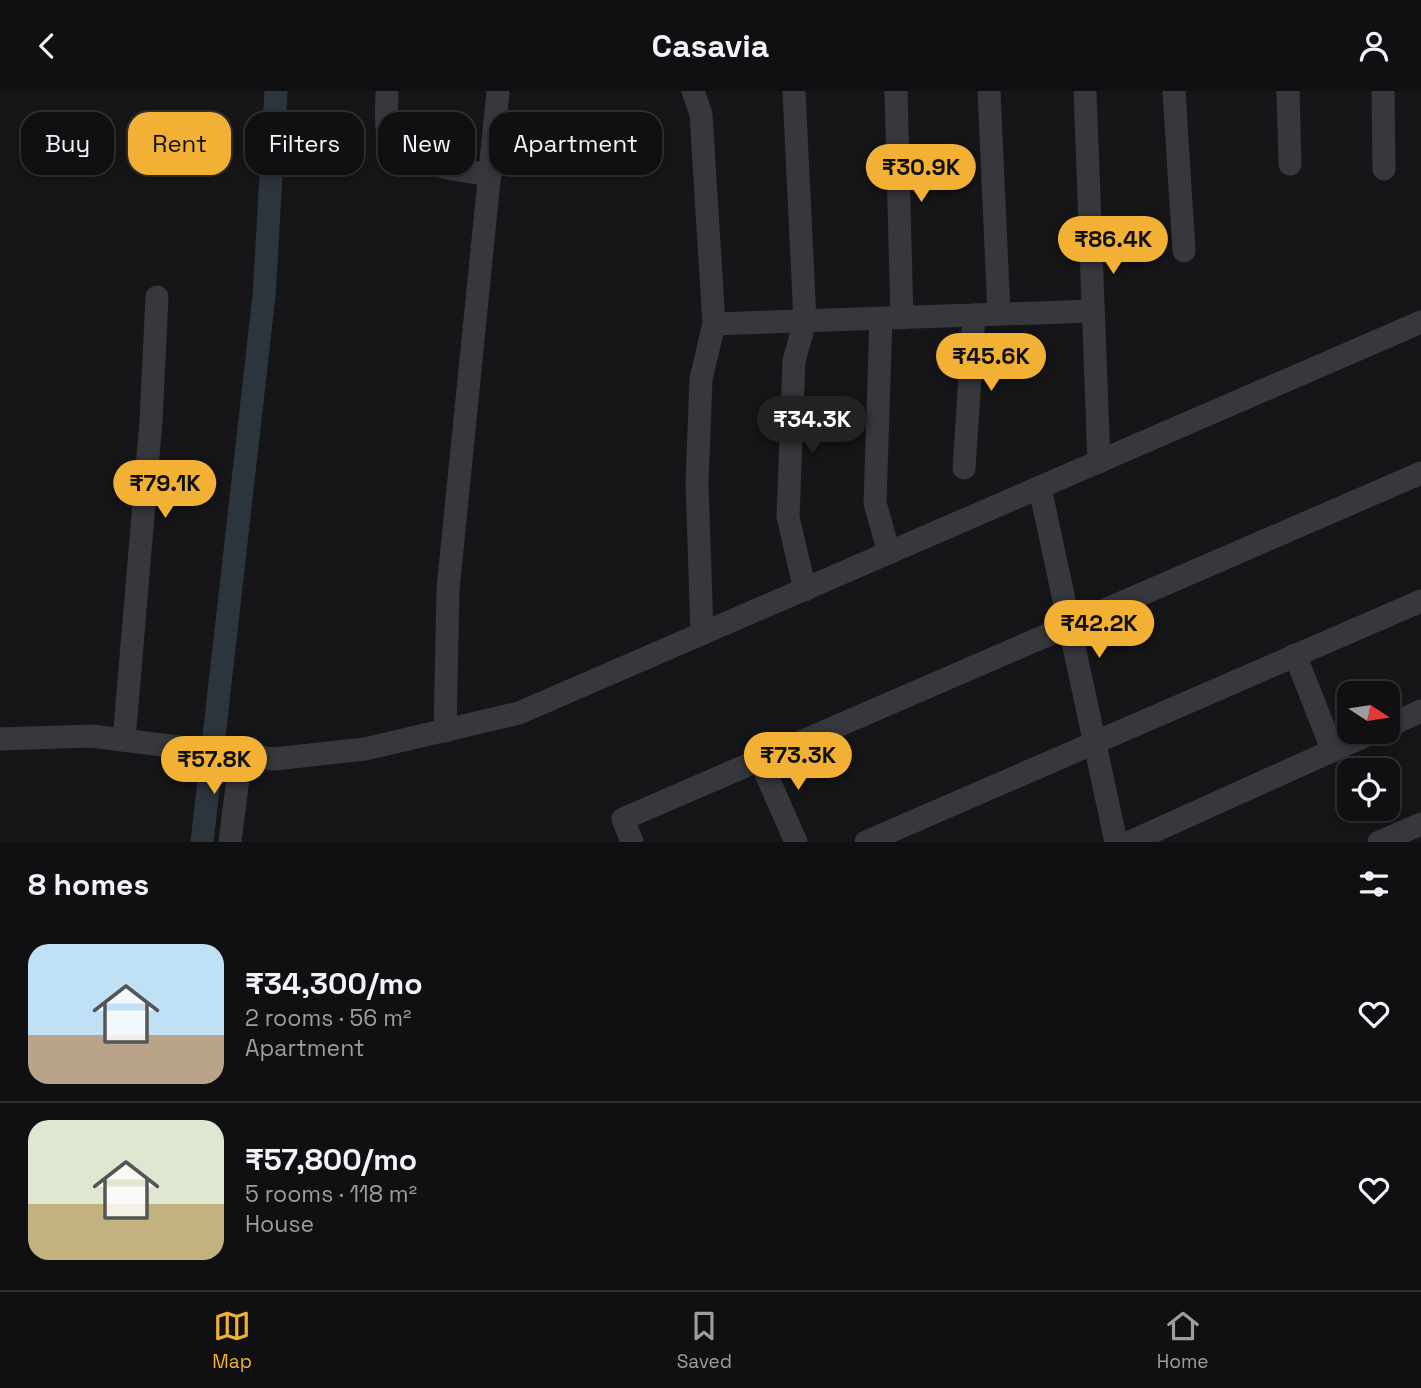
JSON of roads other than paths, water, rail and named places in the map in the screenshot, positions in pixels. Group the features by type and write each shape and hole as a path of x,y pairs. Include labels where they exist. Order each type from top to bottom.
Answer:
{"street":[{"path":"387,91 388,135 397,148 413,159 489,175"},
{"path":"496,112 498,91"},
{"path":"693,91 701,114 713,324 701,379 697,483 702,634"},
{"path":"794,91 805,321 794,361 788,517 804,590"},
{"path":"889,553 874,503 892,318 896,91"},
{"path":"989,91 999,314"},
{"path":"1085,91 1098,462"},
{"path":"1174,91 1184,251"},
{"path":"1288,91 1290,164"},
{"path":"1383,91 1384,169"},
{"path":"445,731 448,589 490,175"},
{"path":"124,740 151,421 157,297"},
{"path":"713,324 1093,311"},
{"path":"964,468 974,315"},
{"path":"0,739 91,736 274,759 365,749 519,713 1421,322"},
{"path":"632,842 623,819 1421,473"},
{"path":"1040,488 1116,842"},
{"path":"866,842 1421,601"},
{"path":"1295,656 1333,751"},
{"path":"1400,721 1421,711"},
{"path":"1130,842 1348,744"},
{"path":"230,842 236,754"},
{"path":"760,760 796,842"},
{"path":"1379,842 1421,824"}],"waterway":[{"path":"202,842 264,296 276,91"}]}
